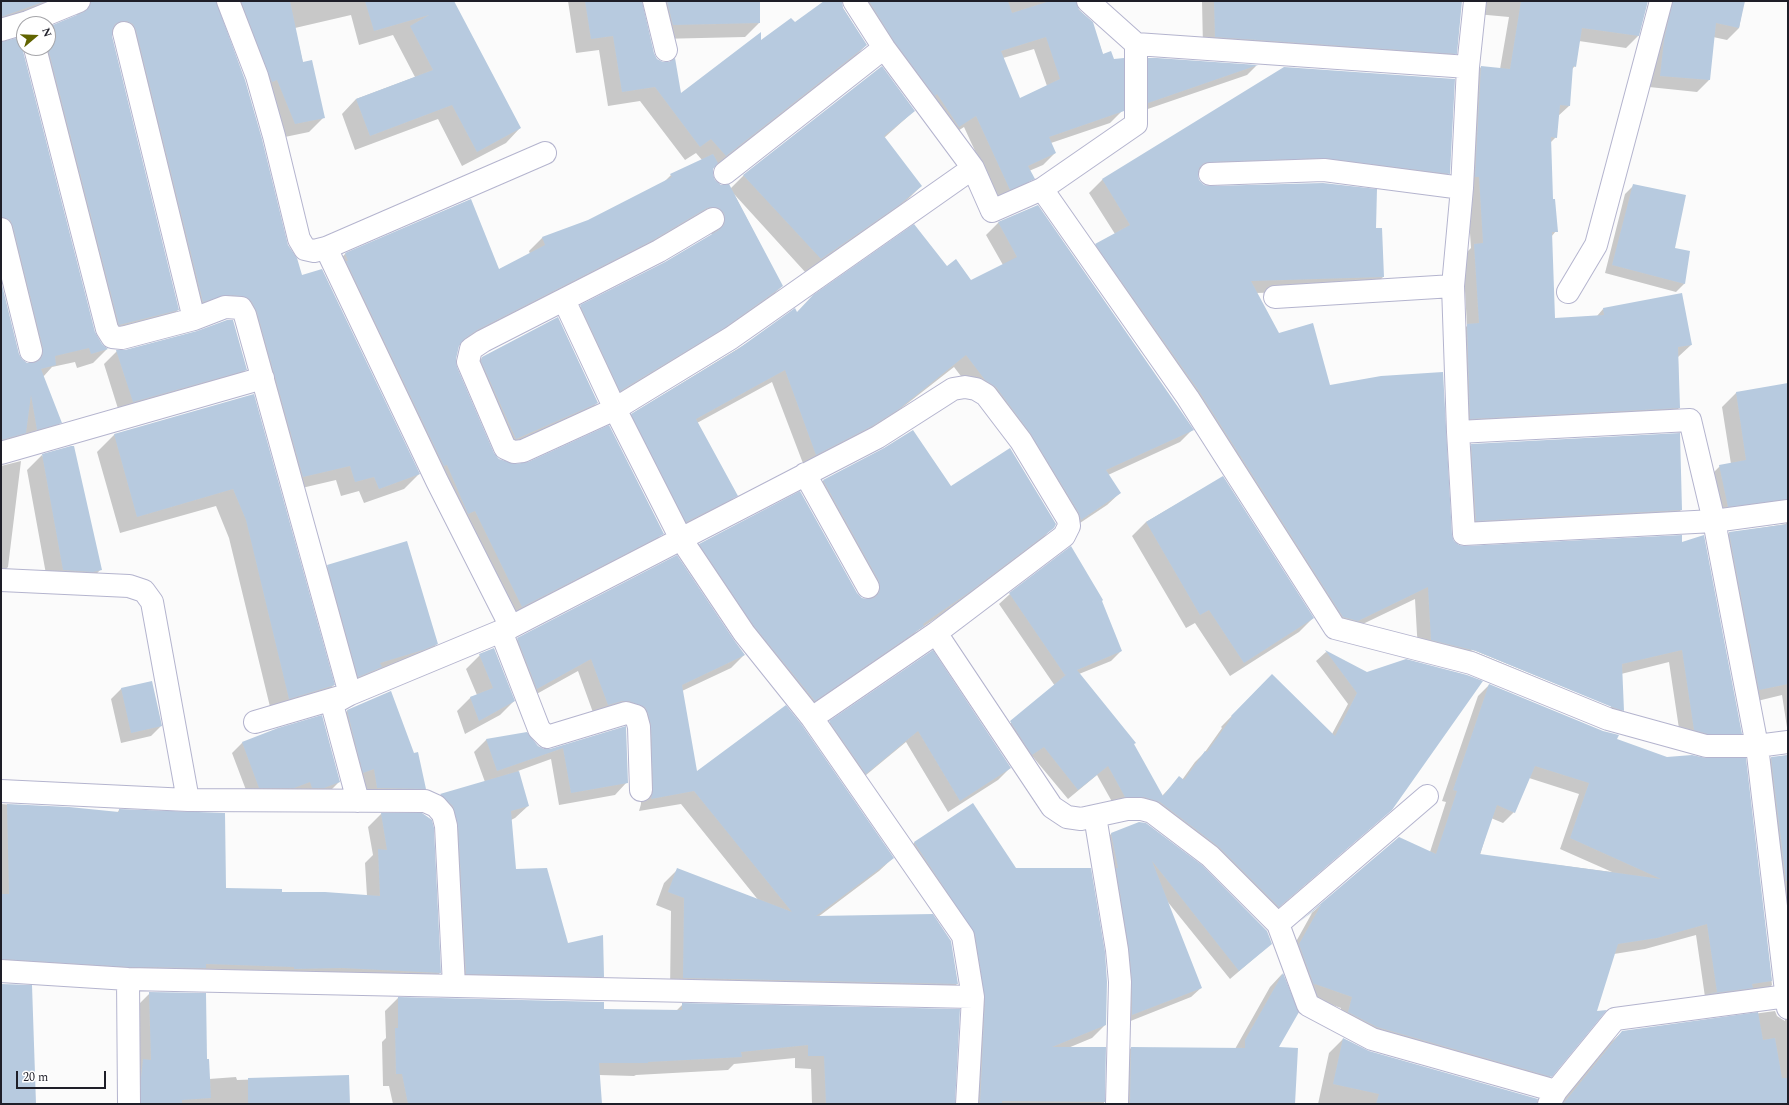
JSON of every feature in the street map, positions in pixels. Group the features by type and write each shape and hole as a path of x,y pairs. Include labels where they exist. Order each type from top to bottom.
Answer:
{"street":[{"path":"44,16 79,1"},
{"path":"228,1 257,76 274,136 299,239 305,249 314,251 326,248 545,153"},
{"path":"654,1 666,50"},
{"path":"854,1 884,48 974,168 992,211 1042,189 1136,124 1136,44"},
{"path":"1088,1 1136,44 1468,67"},
{"path":"1475,1 1468,67 1462,188 1453,286 1458,432 1464,534 1714,521 1788,511"},
{"path":"1568,292 1596,245 1661,1"},
{"path":"1,30 16,26"},
{"path":"124,32 194,319"},
{"path":"725,173 884,48"},
{"path":"37,56 107,329 112,338 122,338 194,319 225,307 241,308 245,315 350,694"},
{"path":"713,219 659,251 483,341 471,349 468,362 505,448 514,452 523,451 615,409 731,338 974,168"},
{"path":"1210,174 1324,170 1462,188"},
{"path":"1042,189 1188,398 1335,628 1470,663 1608,719 1706,746 1757,746 1788,742"},
{"path":"1,229 31,351"},
{"path":"326,248 506,629 539,729 547,737 626,713 636,716 639,727 641,790"},
{"path":"1275,297 1453,286"},
{"path":"564,300 615,409 681,539 744,633 812,718 963,936 973,997 967,1104"},
{"path":"1,453 263,378"},
{"path":"255,722 350,694 506,629 878,436 953,389 976,389 986,396 1021,442 1068,520 1069,526 1064,536 936,633 812,718"},
{"path":"936,633 1052,807 1067,818 1081,819 1127,809 1141,809 1152,812 1210,856 1278,924 1308,1005 1372,1038 1552,1097 1615,1019 1787,1002 1757,746 1714,521 1690,420 1458,432"},
{"path":"805,474 868,587"},
{"path":"1,580 129,586 144,591 152,602 188,800"},
{"path":"350,694 332,704 358,801"},
{"path":"1,791 188,800 425,801 436,806 442,814 446,826 454,986"},
{"path":"1278,924 1427,796"},
{"path":"1095,816 1117,950 1120,982 1117,1104"},
{"path":"1,971 128,979 973,997"},
{"path":"128,979 129,1104"}],"building":[{"path":"1,1 46,1 1,17"},
{"path":"91,1 216,1 245,80 262,139 288,245 297,258 302,275 322,269 420,474 379,489 374,477 355,482 350,466 303,477 257,312 252,302 248,298 242,296 226,295 203,302 136,30 133,24 127,21 121,21 115,24 112,30 112,36 179,310 119,325 50,56 56,56 56,24 84,12 89,8"},
{"path":"241,1 290,1 303,62 312,60 325,118 295,124 277,80 272,82"},
{"path":"365,1 454,1 521,128 477,152 452,105 370,136 356,99 433,70 410,26 429,15 374,31"},
{"path":"585,1 642,1 654,53 657,59 663,62 669,62 675,58 681,93 761,32 761,40 791,18 795,22 824,1 842,1 843,8 867,45 726,156 711,139 700,147 655,87 622,92 613,36 591,39"},
{"path":"667,1 760,1 760,23 673,25"},
{"path":"869,1 1008,1 1012,13 1050,1 1076,1 1079,10 1093,22 1103,54 1111,51 1114,59 1124,58 1124,111 1049,137 1056,153 1028,166 1035,179 1010,190 976,116 959,127 937,94 935,96 894,41","holes":["1046,37 1060,79 1020,98 1001,51"]},
{"path":"1214,1 1462,1 1457,54 1215,37"},
{"path":"1521,1 1648,1 1639,36 1582,28 1576,67 1573,66 1570,106 1560,105 1557,138 1551,137 1553,199 1555,199 1558,232 1552,232 1555,318 1604,315 1603,308 1682,293 1692,345 1678,347 1680,408 1470,419 1467,324 1479,323 1474,244 1483,243 1479,177 1475,177 1481,66 1510,69"},
{"path":"1673,1 1745,1 1739,28 1716,23 1710,80 1660,76 1664,40"},
{"path":"16,38 16,56 24,56 95,332 102,344 108,349 91,354 89,348 55,356 56,365 41,369 62,423 37,430 31,395 26,433 1,440 1,281 19,354 22,359 27,363 34,363 40,360 43,354 43,348 13,226 10,220 1,217 1,42"},
{"path":"1148,58 1157,58 1258,65 1148,103"},
{"path":"882,66 915,111 884,136 922,186 899,205 821,259 743,175"},
{"path":"1284,67 1455,79 1450,174 1324,158 1210,162 1204,163 1199,168 1199,180 1204,185 1210,186 1323,183 1377,189 1376,228 1382,228 1384,277 1251,281 1279,333 1313,323 1330,385 1381,376 1443,372 1452,535 1454,541 1459,545 1465,546 1682,535 1682,542 1704,535 1742,734 1708,734 1694,730 1682,650 1622,664 1624,711 1476,651 1431,640 1428,587 1358,621 1343,617 1199,391 1095,244 1130,225 1102,179"},
{"path":"713,154 718,163 713,169 715,180 721,185 729,184 783,286 724,328 620,391 580,305 665,262 719,230 724,225 724,213 719,208 712,207 707,208 653,240 477,330 464,339 459,346 456,359 457,367 494,453 499,459 515,464 528,462 609,425 664,534 522,607 475,511 468,514 447,465 444,466 346,261 348,261 345,253 471,199 499,269 545,245 542,237 588,220 672,177 670,174"},
{"path":"1633,184 1686,195 1675,248 1690,251 1685,284 1612,265"},
{"path":"1038,205 1194,430 1106,470 1121,493 1081,520 1079,513 1031,434 996,387 985,380 966,355 899,409 872,426 816,455 785,370 696,419 738,496 686,522 631,414 738,349 795,308 797,312 813,295 914,224 947,266 956,259 971,280 1017,257 998,222"},
{"path":"558,317 598,403 516,439 481,361 482,357"},
{"path":"227,320 233,320 247,370 133,402 116,350 125,350 197,331"},
{"path":"1788,383 1788,499 1728,507 1719,465 1746,460 1736,392"},
{"path":"254,394 335,685 289,699 246,520 233,489 137,517 114,434"},
{"path":"913,430 951,486 1010,448 1056,524 1054,528 968,593 923,624 924,626 815,701 754,626 699,544 800,491 857,593 862,598 874,598 879,593 879,581 823,480 884,448"},
{"path":"1680,433 1682,510 1476,521 1471,444"},
{"path":"74,446 102,570 93,572 63,570 42,454"},
{"path":"1223,476 1314,618 1244,663 1209,610 1200,615 1146,522"},
{"path":"1788,524 1788,684 1759,690 1729,532"},
{"path":"407,541 438,644 380,663 382,667 358,677 327,565"},
{"path":"1071,546 1103,600 1102,601 1122,651 1077,670 1136,743 1134,744 1163,796 1179,776 1184,780 1205,751 1207,752 1232,717 1231,716 1272,674 1335,736 1357,693 1325,650 1367,672 1406,659 1467,675 1483,681 1392,810 1279,907 1219,847 1160,802 1144,797 1125,797 1108,766 1078,790 1044,747 1032,755 1010,721 1067,674 1065,675 1009,593"},
{"path":"677,555 745,655 682,685 697,771 786,705 802,725 894,858 816,916 933,914 951,941 958,984 683,978 684,898 668,892 677,868 792,912 694,791 651,799 653,790 651,726 645,707 629,701 622,701 608,705 591,659 537,689 517,638"},
{"path":"494,648 515,701 479,721 470,697 493,688 479,654"},
{"path":"933,650 1011,768 960,801 918,731 866,774 829,721"},
{"path":"152,681 162,726 131,733 121,688"},
{"path":"1489,684 1603,731 1619,735 1617,739 1667,757 1692,755 1706,758 1746,758 1772,981 1752,984 1753,988 1706,994 1717,992 1707,924 1657,938 1618,944 1597,1011 1607,1010 1552,1077 1377,1027 1348,1012 1352,997 1315,984 1314,985 1299,944 1321,905 1298,923 1399,837 1436,854 1457,791 1453,790","holes":["1535,766 1589,783 1570,838 1661,879 1480,854 1497,805 1515,813"]},
{"path":"391,691 414,753 418,752 426,789 377,788 374,769 363,773 347,710"},
{"path":"322,715 340,782 324,788 312,788 310,782 294,788 259,788 242,742 278,728"},
{"path":"626,726 628,783 571,793 563,748 497,771 486,739 527,732 538,746 544,749 550,749"},
{"path":"1788,755 1788,881 1786,881 1771,757"},
{"path":"519,771 529,806 511,811 516,869 547,868 568,943 603,935 604,977 466,974 458,825 453,806 440,794"},
{"path":"973,803 1016,868 1091,868 1105,952 1107,982 1106,1025 1052,1047 1106,1047 1105,1102 1002,1101 1002,1104 980,1104 985,998 975,934 914,842"},
{"path":"7,804 69,807 119,812 119,809 225,813 226,888 282,889 282,892 325,892 380,896 378,849 387,850 381,813 422,813 432,820 434,828 441,973 342,968 294,969 294,967 206,964 206,968 129,967 1,959 1,894 9,894"},
{"path":"1139,822 1146,823 1202,865 1267,931 1272,944 1239,971 1152,861 1202,988 1132,1015 1132,982 1129,949 1116,868 1118,868 1111,833"},
{"path":"1283,973 1299,1012 1279,1047 1298,1048 1295,1104 1130,1104 1131,1047 1245,1048 1245,1040"},
{"path":"1,984 32,985 36,1104 1,1104"},
{"path":"149,992 206,993 207,1059 209,1059 211,1098 182,1100 182,1104 141,1104 143,1059 151,1060"},
{"path":"398,997 604,1002 604,1009 682,1010 682,1003 960,1009 955,1104 826,1104 824,1056 808,1056 808,1045 741,1052 742,1057 648,1063 599,1063 602,1104 408,1104 402,1074 396,1074 395,1028 398,1028"},
{"path":"1758,1012 1763,1040 1775,1038 1782,1078 1788,1078 1788,1104 1563,1104 1622,1031"},
{"path":"1343,1038 1369,1051 1538,1099 1537,1104 1376,1104 1379,1094 1333,1084"},
{"path":"349,1075 350,1104 248,1104 248,1078"}]}
